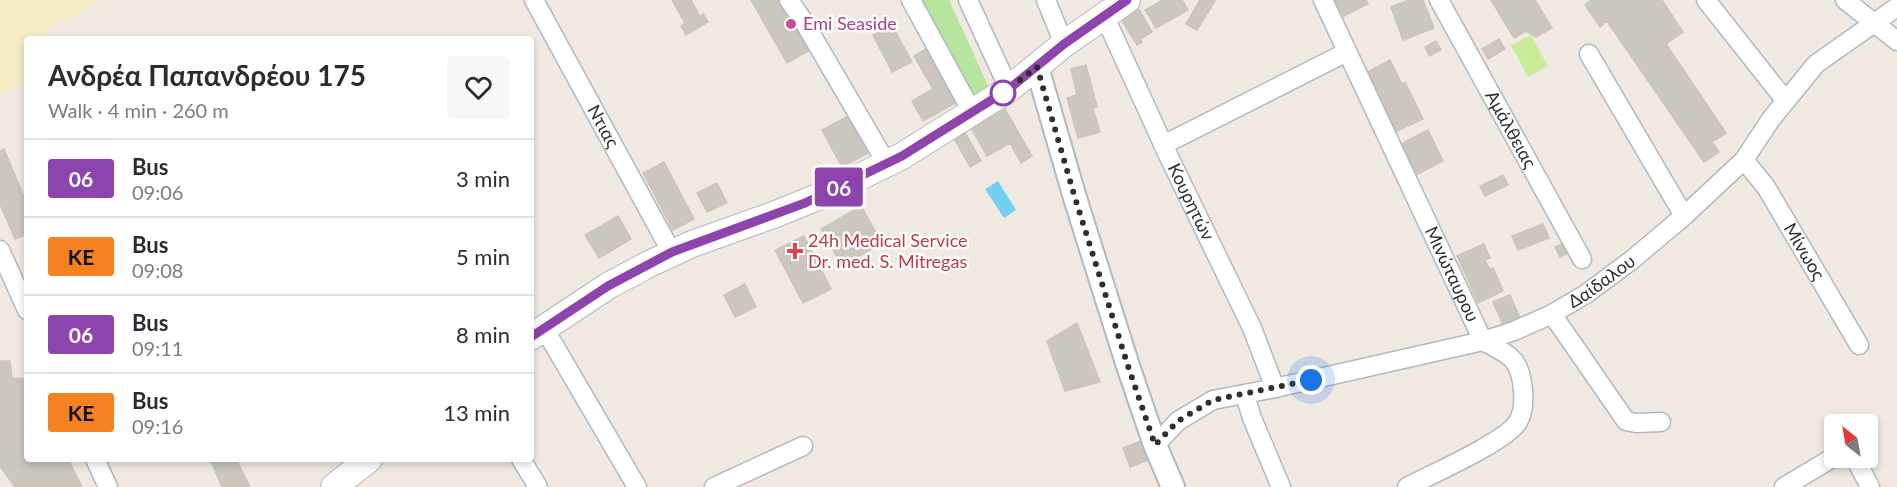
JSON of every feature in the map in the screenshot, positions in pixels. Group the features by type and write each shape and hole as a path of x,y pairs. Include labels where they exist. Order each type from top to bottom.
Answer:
{"main road":[{"path":"537,333 608,286 672,252 805,203 887,164 1009,89 1064,44 1127,0"},
{"path":"334,487 365,462"}],"street":[{"name":"Ντιας","path":"534,0 672,252"},
{"path":"789,0 887,164"},
{"path":"911,0 972,112"},
{"path":"968,0 1009,89"},
{"path":"1046,0 1064,44"},
{"name":"Μινώταυρου","path":"1323,0 1483,341 1511,356 1518,369 1523,398 1520,419 1507,433 1407,487"},
{"name":"Αμάλθειας","path":"1439,0 1582,259"},
{"path":"1706,0 1785,100"},
{"path":"1845,0 1897,41"},
{"name":"Δαίδαλου","path":"1155,445 1178,421 1202,405 1223,397 1275,388 1483,341 1514,331 1552,314 1603,282 1684,216 1744,160 1785,100 1816,64 1897,7"},
{"name":"Κουρητών","path":"1104,15 1252,328 1275,388"},
{"path":"1164,145 1347,52"},
{"path":"1589,54 1684,216"},
{"path":"1037,67 1128,366 1155,445 1173,487"},
{"name":"Μίνωος","path":"1744,160 1766,187 1859,345"},
{"path":"0,250 24,303"},
{"path":"1552,314 1626,421 1661,422"},
{"path":"537,333 638,487"},
{"path":"1245,394 1252,418 1281,487"},
{"path":"714,487 803,446"},
{"path":"96,462 108,487"},
{"path":"523,462 538,487"},
{"path":"1784,487 1824,463"},
{"path":"1861,468 1870,487"}],"green space":[{"path":"918,0 949,0 991,92 973,105"},
{"path":"1531,35 1548,66 1528,77 1511,45"}],"sand":[{"path":"0,0 103,0 44,32 46,36 24,36 24,83 0,93"}],"water":[{"path":"998,181 1016,210 1004,218 985,189"}],"building":[{"path":"672,0 691,0 700,17 703,14 708,22 686,35 681,26 685,23"},
{"path":"751,0 782,0 810,50 787,63"},
{"path":"1163,0 1182,0 1188,10 1156,28 1145,10"},
{"path":"1200,0 1215,1 1197,30 1186,24"},
{"path":"1333,0 1366,0 1368,4 1342,17"},
{"path":"1409,0 1423,0 1434,28 1403,40 1391,7"},
{"path":"1491,0 1535,0 1552,28 1536,37 1526,31 1514,38"},
{"path":"1591,0 1624,0 1625,2 1604,17 1607,21 1600,27 1585,5"},
{"path":"1627,0 1662,0 1683,32 1666,44 1726,133 1712,142 1719,152 1704,162 1604,17"},
{"path":"1139,9 1152,32 1140,39 1142,42 1137,45 1121,19"},
{"path":"892,25 912,62 892,72 873,35"},
{"path":"1499,39 1505,49 1488,59 1482,49"},
{"path":"1436,41 1441,50 1429,56 1425,47"},
{"path":"929,47 959,101 923,121 912,101 933,89 914,56"},
{"path":"1390,60 1402,84 1405,82 1423,119 1395,132 1366,73"},
{"path":"1086,65 1097,107 1093,108 1100,132 1078,138 1067,98 1077,95 1071,69"},
{"path":"1005,109 1032,156 1021,163 1010,143 987,156 971,128"},
{"path":"854,113 874,150 842,167 822,130"},
{"path":"1428,130 1443,161 1414,176 1399,145"},
{"path":"965,132 981,161 970,167 954,138"},
{"path":"4,149 24,197 24,235 15,239 0,204 0,151"},
{"path":"664,162 694,219 673,230 643,173"},
{"path":"1503,175 1508,185 1485,196 1480,186"},
{"path":"717,183 727,203 707,212 697,193"},
{"path":"861,206 882,243 842,266 821,229"},
{"path":"618,216 631,239 599,258 585,235"},
{"path":"1543,224 1549,238 1518,250 1512,236"},
{"path":"804,236 831,289 803,303 775,250"},
{"path":"1565,243 1570,252 1560,257 1555,247"},
{"path":"1484,244 1490,258 1485,260 1490,270 1468,280 1457,256"},
{"path":"1493,268 1503,291 1478,303 1468,280"},
{"path":"745,284 756,307 735,317 724,295"},
{"path":"1510,295 1521,320 1504,327 1493,302"},
{"path":"1077,323 1100,382 1065,391 1047,341"},
{"path":"0,361 10,361 12,378 24,379 24,462 70,462 82,487 15,487 0,466"},
{"path":"1144,440 1151,459 1130,467 1123,448"},
{"path":"211,462 238,462 250,487 222,487"}],"bus line":[{"name":"06","path":"534,335 608,286 672,252 805,203 902,156 1009,89 1064,44 1127,0"}],"place":[{"name":"Emi Seaside","path":"791,24"},
{"name":"24h Medical Service Dr. med. S. Mitregas","path":"795,251"}],"route":[{"path":"1003,93 1037,67 1075,198 1155,445 1178,421 1213,400 1311,380"}]}
